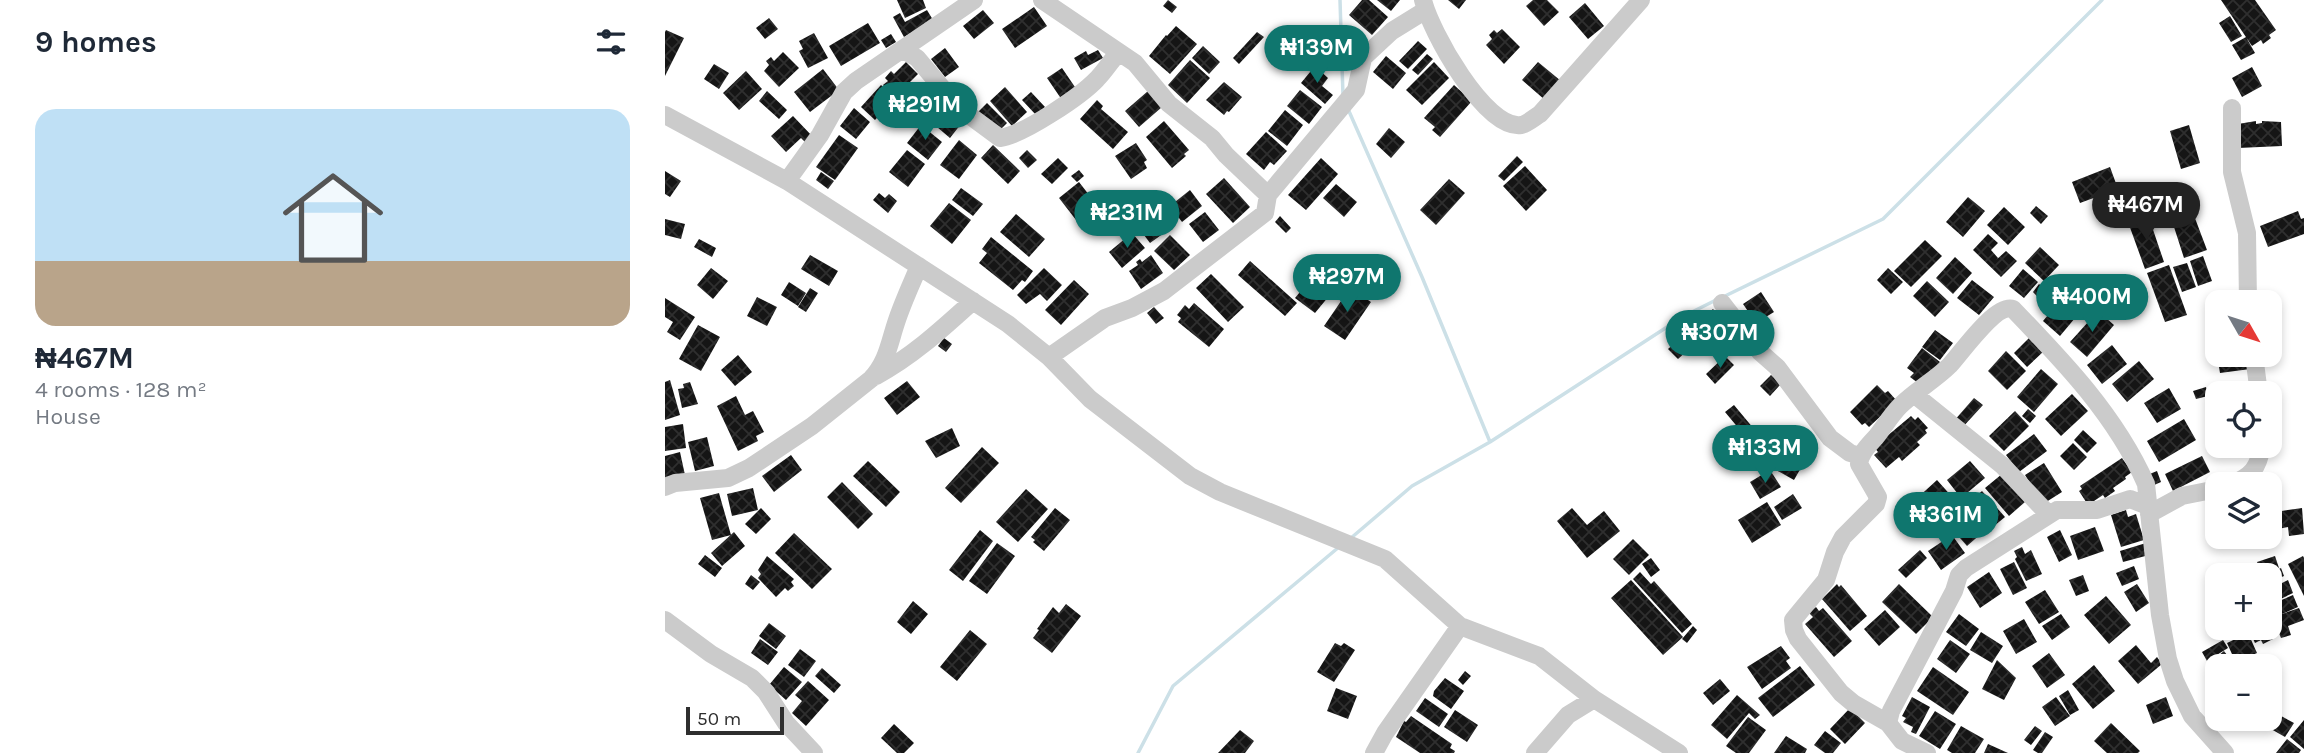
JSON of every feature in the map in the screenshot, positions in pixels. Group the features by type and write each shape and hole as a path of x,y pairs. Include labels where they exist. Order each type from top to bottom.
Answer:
{"street":[{"path":"787,181 820,135 843,92 974,0"},
{"path":"1042,0 1135,64 1169,104 1212,138 1268,195"},
{"path":"1049,357 1105,318 1132,308 1164,291 1265,213 1268,195 1356,90 1363,58 1424,5 1448,57 1475,94 1503,121 1521,125 1540,114 1641,0"},
{"path":"903,50 917,58 957,107 1000,138 1027,128 1077,95 1096,80 1118,53"},
{"path":"2232,108 2232,172 2247,233 2248,290"},
{"path":"665,114 787,181 1008,324 1049,357 1090,399 1190,476 1220,492 1385,559 1460,626 1539,656 1594,699 1679,753"},
{"path":"871,379 890,349 895,324 919,266"},
{"path":"665,487 675,483 728,478 749,468 812,426 871,379 898,364 973,301"},
{"path":"1722,303 1760,352 1777,367 1830,438 1850,453 1860,456"},
{"path":"1927,753 1902,741 1888,723 1853,704 1841,693 1794,630 1793,620 1826,580 1843,537 1876,503 1878,497 1859,464 1860,456 1900,407 1936,379 2001,309 2007,307 2013,309 2060,358 2121,436 2146,484 2160,615 2175,681 2192,716 2225,753"},
{"path":"1915,395 2003,466 2048,514"},
{"path":"2148,510 2182,496 2205,491"},
{"path":"1888,723 1891,711 1954,592 1959,575 1974,561 2057,509 2097,510 2130,499 2148,510"},
{"path":"665,620 752,678 766,692 786,723 814,753"},
{"path":"1374,753 1385,733 1460,626"},
{"path":"1535,753 1568,715 1594,699"}],"building":[{"path":"897,0 923,0 926,8 905,18"},
{"path":"1168,0 1177,7 1172,13 1163,6"},
{"path":"1362,0 1369,0 1388,17 1372,35 1349,15"},
{"path":"1377,0 1400,0 1391,11"},
{"path":"1448,0 1466,0 1459,9"},
{"path":"1533,0 1547,0 1559,12 1544,26 1526,6"},
{"path":"2221,0 2255,0 2276,30 2269,35 2271,38 2263,44 2261,40 2252,46"},
{"path":"1585,3 1604,26 1588,39 1569,17"},
{"path":"1034,7 1047,26 1015,48 1002,29"},
{"path":"927,10 933,20 904,37 893,17 900,13 905,22"},
{"path":"983,10 994,23 974,39 963,26"},
{"path":"2230,16 2242,36 2231,42 2219,23"},
{"path":"769,18 778,29 765,39 756,28"},
{"path":"868,23 880,43 841,66 829,46"},
{"path":"1176,26 1197,44 1170,74 1149,56"},
{"path":"1502,29 1520,47 1504,64 1486,45 1492,39 1489,35 1494,30 1497,33"},
{"path":"666,30 684,38 665,76 665,32"},
{"path":"1257,32 1264,37 1239,64 1233,58"},
{"path":"814,33 828,58 808,68 799,51 803,49 799,41"},
{"path":"891,34 896,42 886,48 881,40"},
{"path":"2246,37 2255,53 2241,60 2232,45"},
{"path":"1418,41 1427,49 1408,69 1399,61"},
{"path":"1203,46 1220,62 1209,74 1192,58"},
{"path":"945,48 959,67 945,77 931,59"},
{"path":"1098,50 1103,58 1081,70 1074,58 1086,51 1088,55"},
{"path":"783,52 799,68 779,87 764,71 769,65 766,61 771,57 774,61"},
{"path":"1427,54 1433,59 1418,75 1412,70"},
{"path":"1386,56 1406,73 1393,89 1373,72"},
{"path":"1190,60 1210,78 1187,103 1168,85"},
{"path":"906,62 918,74 895,97 883,85 888,81 885,78 891,71 894,74"},
{"path":"1434,62 1449,78 1422,105 1406,90"},
{"path":"1538,62 1561,81 1545,100 1522,80"},
{"path":"714,64 729,73 719,89 704,79"},
{"path":"1315,66 1328,78 1322,86 1333,95 1325,104 1301,83"},
{"path":"2252,67 2262,86 2242,97 2232,78"},
{"path":"1062,68 1077,90 1062,100 1047,78"},
{"path":"823,69 839,90 810,112 794,92"},
{"path":"746,71 762,89 739,110 723,93"},
{"path":"1224,82 1242,97 1224,115 1206,100"},
{"path":"881,85 895,98 875,120 861,107"},
{"path":"1454,85 1472,101 1440,137 1432,130 1435,127 1424,118"},
{"path":"1005,87 1027,112 1012,126 990,101"},
{"path":"1300,90 1322,107 1309,124 1287,106"},
{"path":"767,91 787,110 779,119 759,101"},
{"path":"1148,91 1162,107 1139,127 1125,111"},
{"path":"1031,92 1045,107 1036,115 1022,100"},
{"path":"1097,100 1103,106 1101,109 1128,132 1113,149 1080,119"},
{"path":"987,103 1007,123 998,132 978,112"},
{"path":"854,108 870,122 856,139 840,126"},
{"path":"951,109 964,120 950,138 937,127"},
{"path":"1285,110 1303,125 1287,146 1268,131"},
{"path":"793,116 813,137 806,143 801,138 786,152 771,136"},
{"path":"1164,121 1189,150 1172,168 1146,137"},
{"path":"2256,121 2256,124 2262,121 2281,122 2282,146 2238,148 2238,124"},
{"path":"921,125 942,142 928,160 907,143"},
{"path":"2189,125 2200,163 2181,169 2170,131"},
{"path":"1389,128 1405,142 1391,158 1376,144"},
{"path":"1266,132 1287,151 1274,165 1270,162 1264,170 1246,154"},
{"path":"839,135 858,148 835,180 816,167"},
{"path":"959,140 977,155 959,179 940,165"},
{"path":"1136,143 1147,160 1144,162 1147,168 1131,179 1115,156"},
{"path":"993,145 1020,171 1008,184 981,158"},
{"path":"907,150 925,164 908,187 889,172"},
{"path":"1027,150 1037,160 1028,168 1019,158"},
{"path":"1517,156 1523,162 1504,181 1498,176"},
{"path":"1058,158 1068,168 1052,184 1041,174"},
{"path":"1321,158 1338,174 1306,210 1288,195"},
{"path":"1525,166 1547,190 1526,211 1503,186"},
{"path":"2110,167 2118,189 2080,203 2072,182"},
{"path":"1079,170 1084,176 1077,182 1071,176"},
{"path":"665,171 681,181 670,197 665,194"},
{"path":"821,172 834,181 828,189 816,180"},
{"path":"1224,178 1250,207 1233,223 1206,194"},
{"path":"1449,179 1465,193 1436,225 1420,210"},
{"path":"1079,182 1103,213 1098,218 1101,222 1091,229 1088,226 1083,229 1059,198"},
{"path":"1336,184 1357,202 1344,217 1323,198"},
{"path":"961,188 983,204 973,216 952,200"},
{"path":"1190,190 1202,206 1182,222 1170,206"},
{"path":"879,193 885,198 889,194 897,201 888,213 873,200"},
{"path":"2193,193 2195,201 2185,204 2183,196"},
{"path":"1968,197 1985,211 1963,237 1946,222"},
{"path":"949,203 971,220 952,244 930,226"},
{"path":"2190,205 2207,250 2184,258 2173,215 2177,214 2175,209"},
{"path":"2036,206 2048,216 2041,224 2030,213"},
{"path":"2004,207 2025,227 2008,245 1987,225"},
{"path":"1158,211 1171,228 1150,243 1138,227"},
{"path":"2298,211 2301,219 2304,218 2304,234 2268,247 2260,226"},
{"path":"1205,212 1219,230 1203,242 1189,224"},
{"path":"1016,214 1045,239 1029,257 1000,232"},
{"path":"2148,215 2164,262 2145,269 2128,222"},
{"path":"1280,216 1291,228 1286,233 1275,222"},
{"path":"665,219 685,224 681,239 665,235"},
{"path":"1132,233 1145,248 1122,268 1109,252"},
{"path":"1988,234 1998,243 1991,250 1998,258 1996,260 2006,251 2017,261 2001,277 1973,250"},
{"path":"1170,235 1190,255 1174,270 1154,251"},
{"path":"991,237 1033,271 1025,282 1022,280 1013,290 979,263 987,253 982,249"},
{"path":"699,239 716,248 712,257 694,247"},
{"path":"1925,240 1942,256 1911,287 1894,271"},
{"path":"2040,247 2059,265 2044,281 2025,263"},
{"path":"810,255 838,271 829,286 801,269"},
{"path":"1151,255 1163,273 1141,289 1129,271 1138,265 1136,262 1140,259 1142,262"},
{"path":"2203,256 2212,281 2198,286 2190,261"},
{"path":"1955,257 1972,273 1953,294 1936,278"},
{"path":"1250,261 1297,303 1285,316 1238,275"},
{"path":"2187,263 2196,287 2182,292 2173,267"},
{"path":"2169,265 2187,315 2165,322 2147,273"},
{"path":"711,268 728,281 713,299 697,285"},
{"path":"1044,268 1062,285 1047,301 1040,294 1026,304 1017,295"},
{"path":"1888,268 1903,282 1891,294 1877,280"},
{"path":"2023,269 2038,282 2024,298 2009,286"},
{"path":"1211,274 1244,307 1228,322 1196,288"},
{"path":"1074,280 1089,294 1061,325 1045,310"},
{"path":"1972,280 1994,297 1979,315 1957,298"},
{"path":"1309,281 1329,296 1315,313 1295,298"},
{"path":"1927,281 1949,302 1935,317 1913,296"},
{"path":"789,282 806,293 798,306 781,295"},
{"path":"2039,284 2056,298 2048,308 2033,292"},
{"path":"810,288 818,293 806,312 798,307"},
{"path":"1350,288 1371,302 1345,340 1324,326"},
{"path":"1761,292 1774,312 1756,323 1743,304"},
{"path":"757,297 777,307 767,326 747,316"},
{"path":"2063,297 2080,312 2060,336 2043,321"},
{"path":"665,298 695,317 680,340 667,332 673,322 665,317"},
{"path":"1194,303 1224,329 1209,347 1178,322 1181,318 1177,315 1185,305 1189,309"},
{"path":"1154,307 1164,318 1156,324 1147,313"},
{"path":"1713,309 1722,320 1678,359 1668,349"},
{"path":"2098,311 2114,325 2087,357 2070,342"},
{"path":"698,325 720,337 701,371 679,359"},
{"path":"1935,330 1953,343 1940,360 1922,347"},
{"path":"2030,337 2044,351 2027,367 2014,353"},
{"path":"944,338 952,344 946,352 938,346"},
{"path":"2112,345 2127,364 2102,384 2087,365"},
{"path":"1922,348 1940,362 1922,386 1910,377 1914,373 1907,368"},
{"path":"2006,351 2026,371 2007,390 1988,371"},
{"path":"738,355 752,372 735,386 721,370"},
{"path":"1725,356 1734,365 1715,384 1706,374"},
{"path":"2139,361 2154,379 2127,402 2112,384"},
{"path":"2219,368 2250,368 2250,369 2220,373"},
{"path":"2041,369 2058,384 2034,412 2017,397"},
{"path":"1771,375 1781,384 1770,396 1760,386"},
{"path":"670,380 680,415 665,420 665,382"},
{"path":"907,381 920,397 897,415 884,398"},
{"path":"690,382 698,404 682,408 678,389 684,388 683,384"},
{"path":"1877,385 1885,393 1888,391 1897,401 1869,427 1865,423 1862,425 1850,412"},
{"path":"2205,387 2205,397 2196,399 2193,391"},
{"path":"2169,388 2181,409 2157,423 2144,403"},
{"path":"2072,394 2088,411 2061,436 2045,419"},
{"path":"736,396 745,415 753,411 764,432 756,436 758,441 738,451 717,406"},
{"path":"1974,398 1983,405 1961,429 1953,422"},
{"path":"1734,405 1754,429 1745,436 1725,412"},
{"path":"2028,409 2036,416 2030,423 2022,416"},
{"path":"2015,411 2029,426 2004,451 1989,436"},
{"path":"1911,416 1915,420 1918,417 1928,428 1925,430 1927,433 1917,442 1920,445 1902,461 1899,457 1886,468 1874,455 1878,452 1874,447"},
{"path":"2184,419 2196,440 2159,462 2147,441"},
{"path":"683,424 686,448 665,451 665,427"},
{"path":"952,428 960,446 936,458 925,441"},
{"path":"2083,430 2097,443 2087,453 2074,440"},
{"path":"1764,432 1779,451 1767,461 1751,442"},
{"path":"2034,434 2047,451 2019,472 2006,455"},
{"path":"707,437 714,466 695,471 688,442"},
{"path":"2073,443 2087,457 2074,470 2060,456"},
{"path":"982,447 999,463 961,503 945,488"},
{"path":"1788,448 1806,459 1794,480 1776,470"},
{"path":"680,452 685,475 665,480 665,456"},
{"path":"791,455 802,470 774,492 762,476"},
{"path":"2202,456 2210,472 2205,472 2205,475 2173,491 2165,474"},
{"path":"2122,458 2132,472 2113,488 2115,491 2088,505 2079,491 2082,489 2080,486"},
{"path":"868,461 900,492 886,507 853,476"},
{"path":"1970,461 1985,478 1961,498 1947,480"},
{"path":"2044,463 2062,492 2043,504 2025,475"},
{"path":"1770,470 1781,487 1760,499 1750,482"},
{"path":"2157,471 2161,482 2152,486 2147,475"},
{"path":"2002,474 2025,502 2009,516 1985,488"},
{"path":"1937,480 1954,499 1919,530 1903,511"},
{"path":"842,482 873,514 858,529 827,497"},
{"path":"753,488 758,510 732,516 727,494"},
{"path":"1026,489 1048,509 1018,542 996,522"},
{"path":"1982,491 2005,517 1988,531 1966,505"},
{"path":"719,493 731,535 712,540 700,498"},
{"path":"1793,494 1802,508 1782,520 1774,507"},
{"path":"1958,501 1968,514 1953,526 1943,514"},
{"path":"1767,502 1781,525 1752,543 1738,520"},
{"path":"761,508 771,519 756,534 745,524"},
{"path":"1055,508 1070,520 1044,551 1031,537"},
{"path":"1572,508 1587,525 1604,511 1620,531 1587,558 1557,521"},
{"path":"2302,508 2304,534 2289,536 2288,527 2282,528 2282,511"},
{"path":"2126,510 2128,517 2136,514 2144,540 2121,547 2111,515"},
{"path":"1969,516 1983,532 1967,546 1953,530"},
{"path":"2095,527 2104,551 2078,560 2070,536"},
{"path":"980,530 993,541 963,581 949,570"},
{"path":"2060,530 2072,555 2059,562 2047,537"},
{"path":"734,532 745,546 722,566 711,553"},
{"path":"794,533 832,569 812,589 775,553"},
{"path":"1952,535 1965,553 1941,570 1928,551"},
{"path":"1633,539 1649,555 1629,575 1613,559"},
{"path":"997,543 1015,556 987,594 969,581"},
{"path":"2146,543 2149,555 2123,562 2120,551"},
{"path":"2022,547 2025,554 2031,550 2042,574 2026,581 2014,551"},
{"path":"1920,550 1927,558 1906,578 1898,570"},
{"path":"705,555 722,568 715,577 698,564"},
{"path":"767,556 794,579 791,582 794,586 788,591 785,588 776,597 758,578 761,574 758,570"},
{"path":"2275,556 2277,563 2257,563"},
{"path":"2303,556 2304,558 2304,596 2288,564"},
{"path":"1651,558 1660,570 1651,577 1642,564"},
{"path":"2014,562 2027,588 2013,595 2000,569"},
{"path":"2134,566 2139,579 2122,586 2116,573"},
{"path":"1640,572 1651,584 1654,581 1692,624 1682,633 1633,579"},
{"path":"1989,572 2002,593 1980,608 1967,587"},
{"path":"751,575 760,582 753,590 745,584"},
{"path":"2083,575 2089,591 2076,596 2069,580"},
{"path":"1631,580 1683,637 1663,655 1611,598"},
{"path":"2288,580 2293,593 2282,598 2282,583"},
{"path":"1837,584 1839,587 1841,585 1867,616 1850,631 1822,599"},
{"path":"1899,584 1933,617 1916,634 1882,602"},
{"path":"2137,584 2149,603 2136,612 2124,592"},
{"path":"2045,590 2059,612 2039,624 2025,602"},
{"path":"2293,595 2298,607 2282,614 2282,600"},
{"path":"2106,596 2131,625 2109,644 2084,615"},
{"path":"913,601 928,614 911,634 897,622"},
{"path":"1066,604 1081,616 1052,653 1033,638 1053,607 1059,613"},
{"path":"1816,607 1819,611 1823,608 1852,641 1834,657 1805,624 1813,617 1809,613"},
{"path":"2299,608 2304,620 2288,626 2291,635 2282,638 2282,614"},
{"path":"1885,610 1900,627 1879,646 1864,629"},
{"path":"1959,614 1979,629 1966,646 1946,632"},
{"path":"2061,614 2070,627 2052,640 2042,626"},
{"path":"2024,619 2037,642 2016,654 2003,631"},
{"path":"769,623 786,636 776,649 759,636"},
{"path":"1693,626 1697,630 1687,643 1682,639"},
{"path":"970,630 987,644 957,681 940,667"},
{"path":"1981,632 2003,646 1992,663 1970,650"},
{"path":"760,639 778,652 768,665 751,653"},
{"path":"1950,640 1970,654 1956,673 1937,659"},
{"path":"2223,640 2228,648 2218,654 2205,654 2205,657 2202,652"},
{"path":"2233,640 2251,640 2257,653 2232,654 2227,643"},
{"path":"1335,643 1341,646 1344,643 1355,650 1334,682 1317,672"},
{"path":"2136,645 2151,663 2157,657 2162,664 2138,684 2118,661"},
{"path":"1781,646 1790,658 1786,661 1791,668 1762,689 1747,667"},
{"path":"800,649 816,661 804,677 788,665"},
{"path":"2049,653 2065,675 2047,688 2032,666"},
{"path":"1997,660 2016,678 2004,700 1982,689"},
{"path":"2094,665 2115,691 2093,709 2072,684"},
{"path":"1800,666 1815,685 1773,717 1758,698"},
{"path":"784,667 802,682 786,700 769,685"},
{"path":"1933,667 1969,692 1953,715 1917,691"},
{"path":"822,668 841,685 834,693 815,676"},
{"path":"1465,671 1471,676 1463,685 1458,680"},
{"path":"1445,678 1464,691 1451,709 1433,696"},
{"path":"1720,679 1730,691 1713,705 1703,693"},
{"path":"808,681 829,700 806,726 792,713 802,701 795,695"},
{"path":"1336,688 1357,696 1348,719 1327,711"},
{"path":"2068,690 2079,710 2070,715 2059,696"},
{"path":"1737,695 1760,715 1755,719 1749,713 1727,739 1711,725"},
{"path":"1912,697 1930,707 1916,734 1911,732 1913,727 1903,722 1906,718 1902,716"},
{"path":"2056,697 2070,716 2055,726 2042,707"},
{"path":"2166,697 2173,716 2153,724 2146,705"},
{"path":"1425,698 1448,714 1439,727 1416,711"},
{"path":"1850,708 1865,723 1845,744 1830,729"},
{"path":"1455,710 1478,725 1467,742 1444,727"},
{"path":"1935,711 1956,724 1940,749 1919,736"},
{"path":"1411,716 1452,744 1450,748 1454,753 1420,753 1396,737 1404,721"},
{"path":"2282,716 2294,723 2285,737 2274,731 2282,731"},
{"path":"1748,717 1766,730 1749,753 1736,753 1726,746"},
{"path":"2304,720 2304,749 2290,737"},
{"path":"2111,723 2140,751 2138,753 2107,753 2094,741"},
{"path":"894,724 914,743 904,753 897,753 881,738"},
{"path":"1961,726 1984,739 1975,753 1952,753 1947,750"},
{"path":"2035,726 2042,731 2031,745 2024,740"},
{"path":"1240,730 1254,741 1245,753 1218,753"},
{"path":"1825,731 1841,743 1833,753 1825,753 1814,745"},
{"path":"2045,732 2053,737 2042,753 2038,753 2033,750"},
{"path":"1786,736 1807,749 1805,753 1774,753"},
{"path":"2287,739 2301,750 2299,753 2276,753"},
{"path":"1988,744 2008,753 1984,753"}],"waterway":[{"path":"1340,0 1343,96"},
{"path":"1723,297 1883,219 2102,0"},
{"path":"1348,109 1422,277 1490,442"},
{"path":"1351,538 1412,486 1490,442 1684,316 1716,300"},
{"path":"1138,753 1173,686 1339,547"}]}
